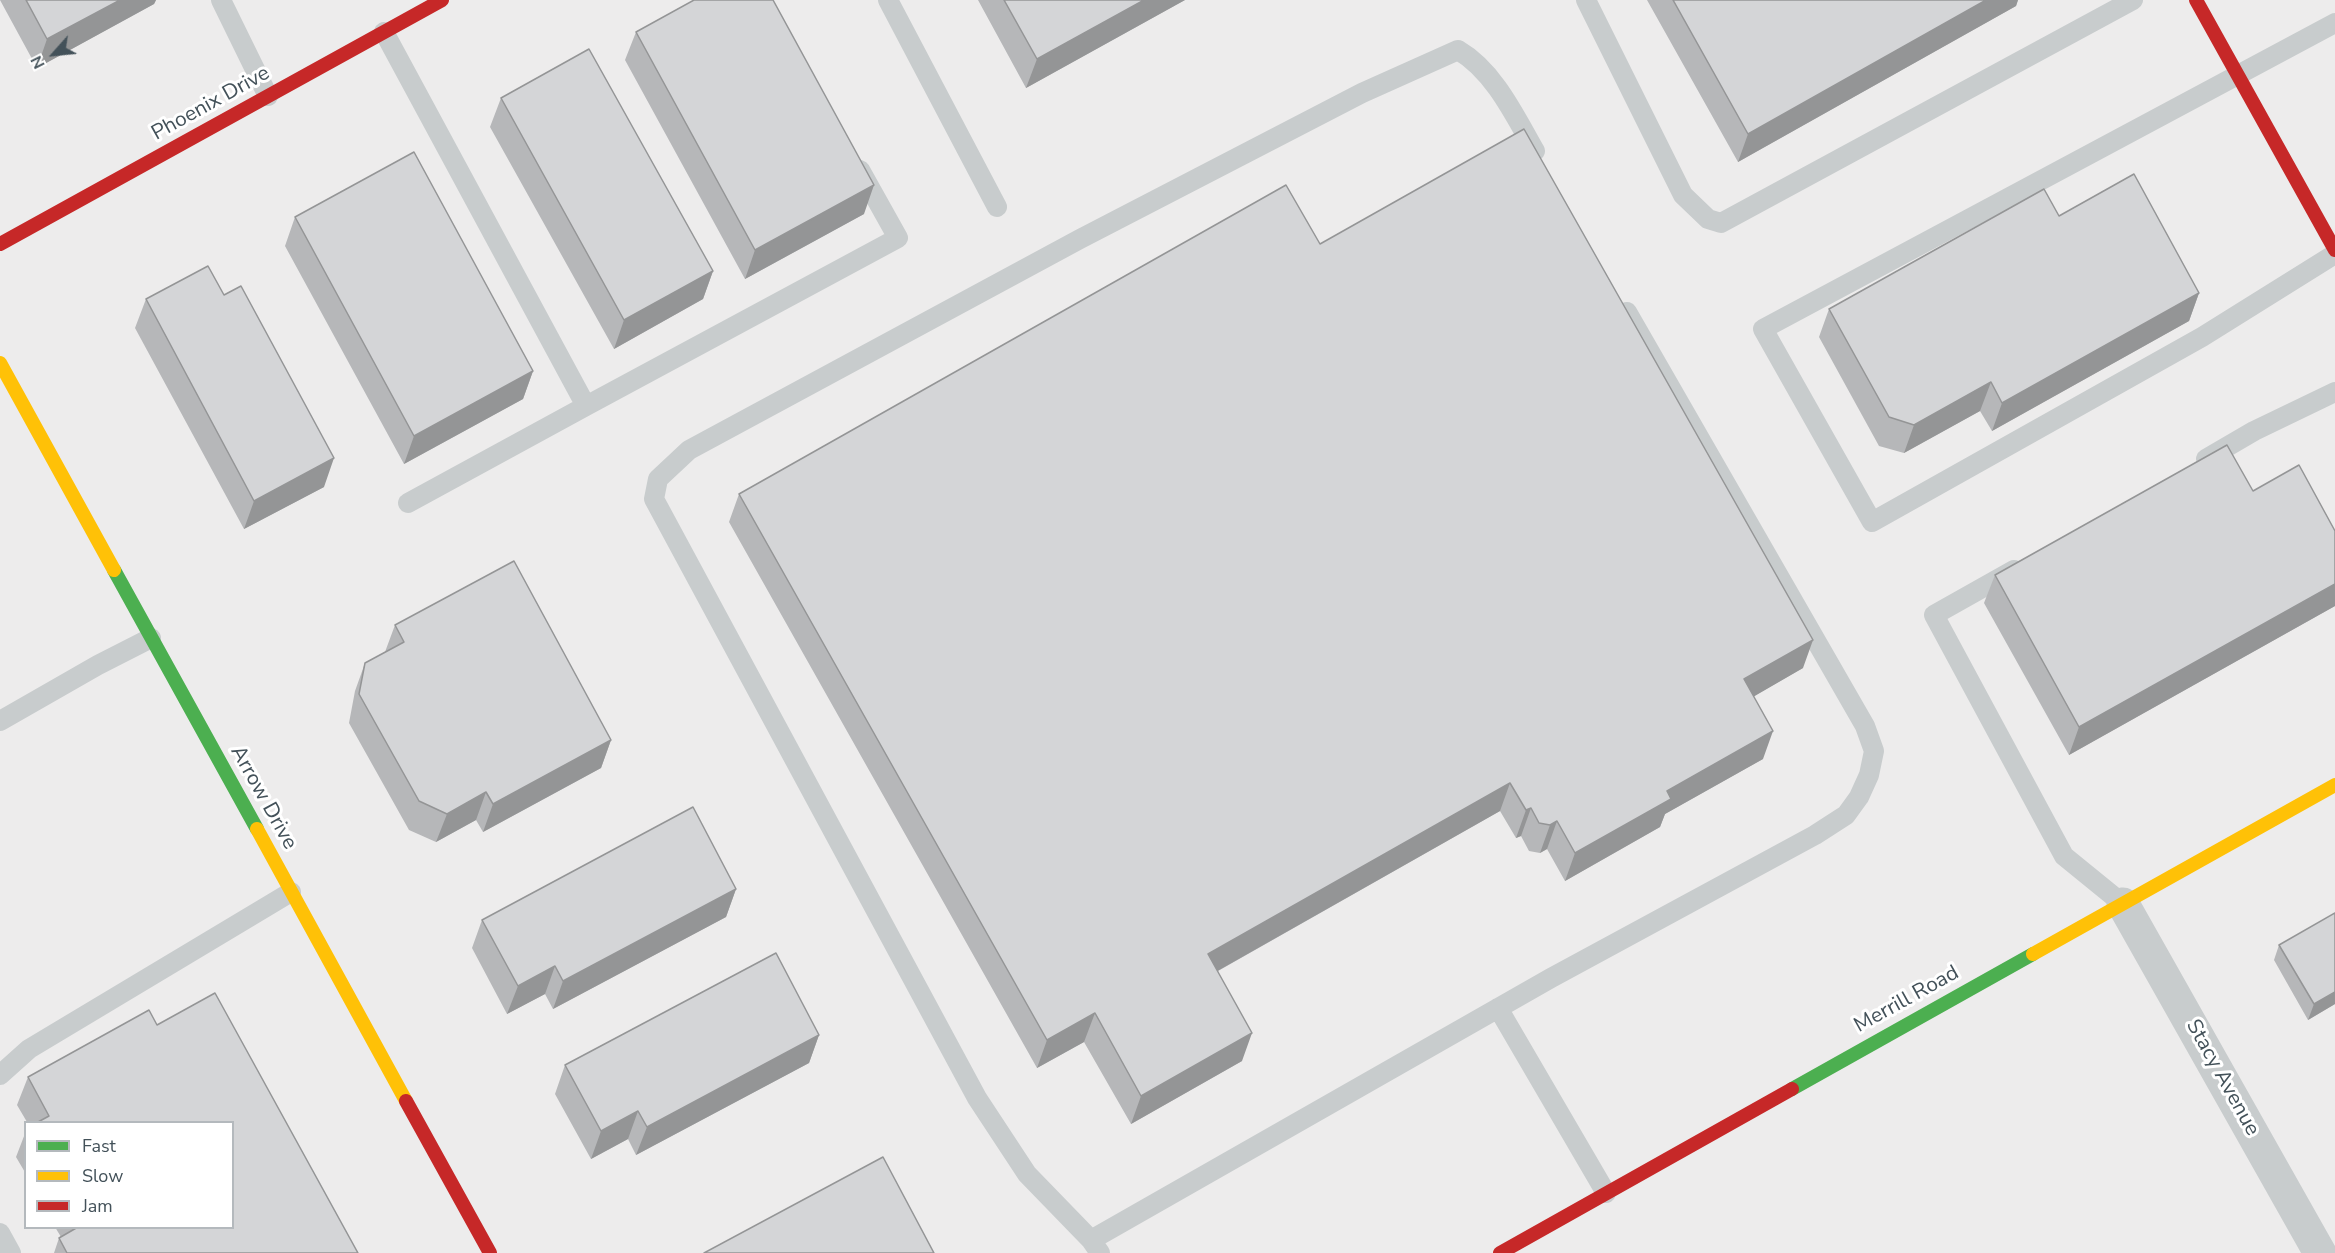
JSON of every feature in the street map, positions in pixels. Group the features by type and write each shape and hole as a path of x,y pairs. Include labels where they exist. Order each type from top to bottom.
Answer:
{"street":[{"name":"Phoenix Drive","path":"0,244 442,0"},
{"path":"2196,0 2335,252"},
{"name":"Arrow Drive","path":"0,363 487,1248"},
{"name":"Merrill Road","path":"1500,1253 2335,785"},
{"name":"Stacy Avenue","path":"2123,904 2320,1253"}],"lane":[{"path":"221,0 268,96"},
{"path":"888,0 997,207"},
{"path":"1586,0 1683,195 1708,219 1721,223 2133,0"},
{"path":"2335,23 1763,329 1872,522 2202,337 2335,252"},
{"path":"384,32 586,406"},
{"path":"1542,164 1508,103 1473,59 1458,50 1351,99 1070,244 689,450 658,479 654,499 978,1098 1027,1174 1096,1246 1498,1008 1815,835 1846,815 1859,797 1869,775 1874,751 1865,726 1617,294"},
{"path":"408,503 898,238 852,155"},
{"path":"2193,467 2254,431 2335,392"},
{"path":"2028,563 1934,615 2064,856 2123,904"},
{"path":"0,720 98,665 152,638"},
{"path":"0,1075 29,1049 291,892"},
{"path":"1498,1008 1606,1193"},
{"path":"0,1233 11,1253"},
{"path":"466,1253 487,1248"}],"building":[{"path":"26,0 120,0 47,39"},
{"path":"694,0 773,0 874,185 755,250 636,32"},
{"path":"1004,0 1144,0 1037,59"},
{"path":"1673,0 1986,0 1748,134"},
{"path":"589,49 713,271 624,320 501,98"},
{"path":"1524,129 1813,640 1744,679 1773,731 1667,791 1671,799 1575,853 1557,821 1550,825 1539,823 1531,808 1526,810 1510,783 1208,954 1252,1033 1141,1096 1095,1013 1047,1040 739,494 1286,185 1320,244"},
{"path":"414,152 533,371 414,436 295,217"},
{"path":"2134,174 2199,293 2002,403 1991,382 1914,425 1889,417 1829,309 2044,189 2059,216"},
{"path":"208,266 224,295 241,286 334,458 254,501 146,299"},
{"path":"2227,445 2253,491 2299,465 2335,531 2335,584 2079,727 1995,575"},
{"path":"514,561 611,740 493,804 486,792 447,814 419,801 359,694 365,663 404,642 395,625"},
{"path":"693,807 736,889 563,981 555,966 518,986 482,920"},
{"path":"2335,913 2335,992 2314,1004 2279,945"},
{"path":"776,953 819,1035 647,1127 638,1111 601,1131 565,1065"},
{"path":"215,993 358,1253 67,1253 59,1238 75,1229 234,1229 234,1121 40,1121 49,1116 28,1077 149,1010 157,1025"},
{"path":"883,1157 934,1253 704,1253"}],"traffic: fast":[{"path":"114,570 257,829"},
{"path":"1792,1089 2033,954"}],"traffic: slow":[{"path":"0,363 114,570"},
{"path":"2033,954 2335,785"},
{"path":"257,829 406,1101"}],"traffic: jam":[{"path":"0,244 442,0"},
{"path":"2196,0 2335,250"},
{"path":"1500,1253 1792,1089"},
{"path":"406,1101 490,1253"}]}
